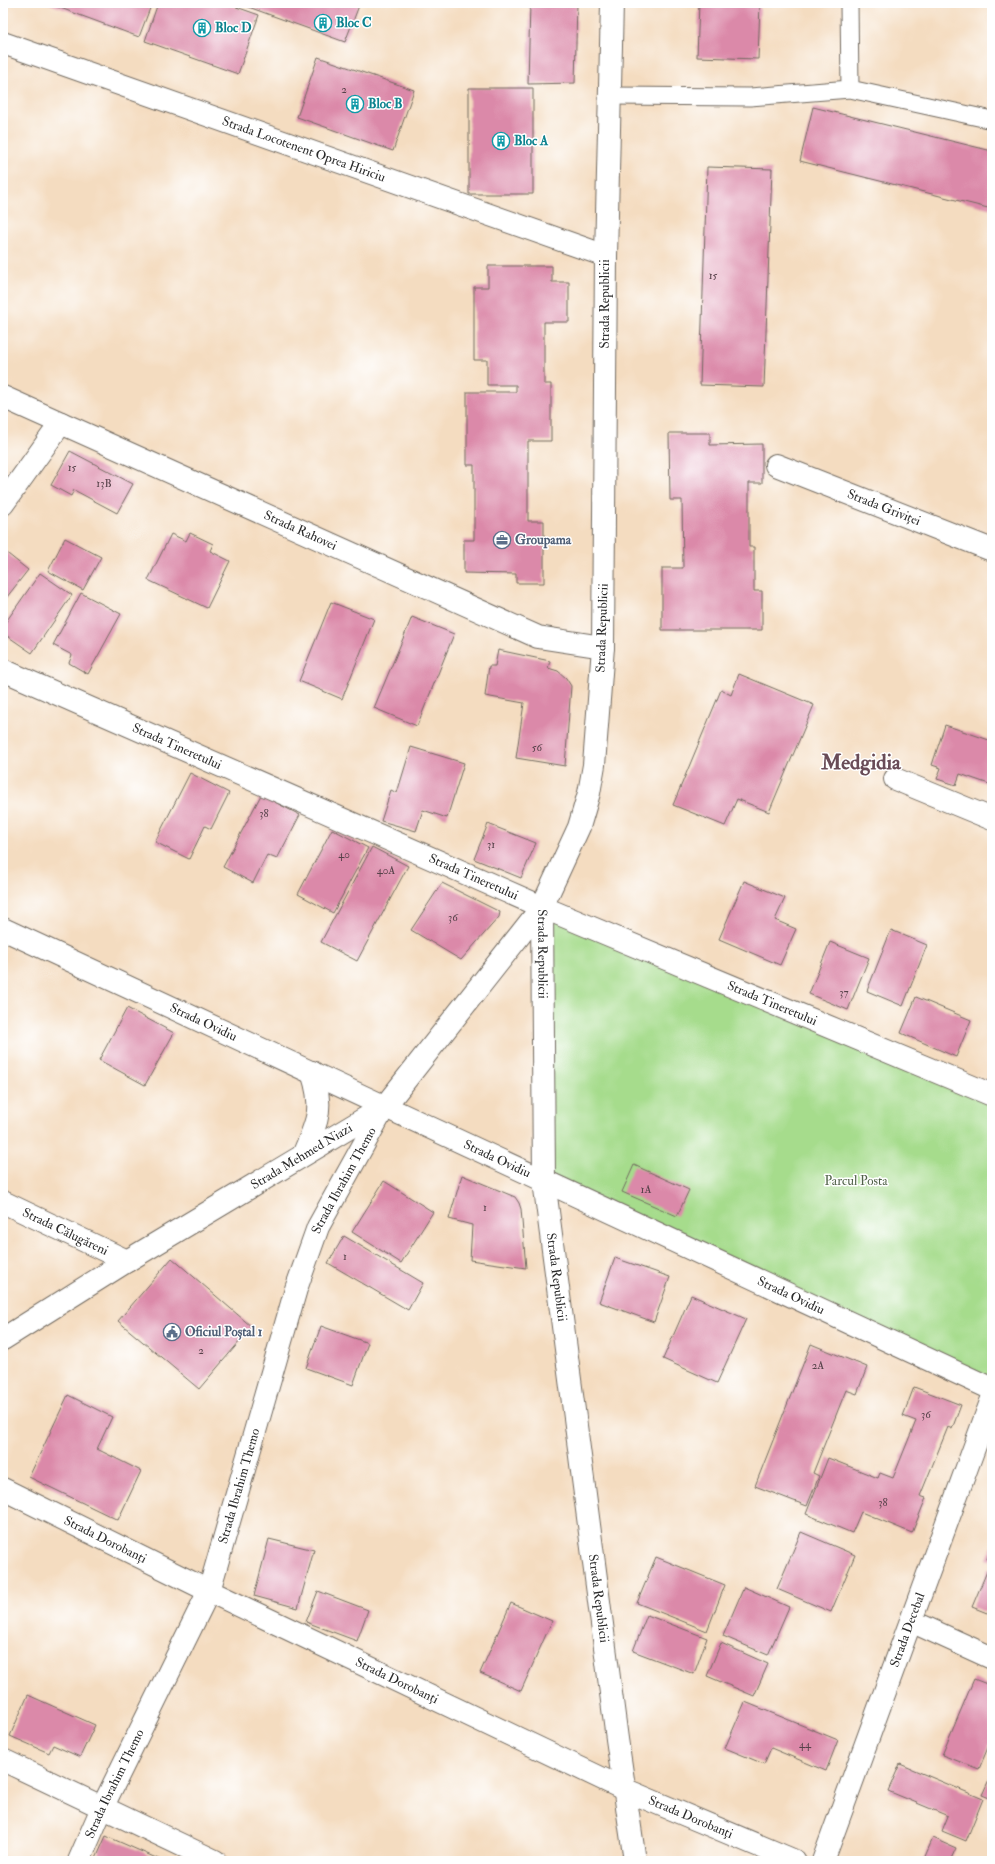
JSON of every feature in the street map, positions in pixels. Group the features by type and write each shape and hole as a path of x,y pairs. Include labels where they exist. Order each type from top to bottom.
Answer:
{"street":[{"name":"Strada Republicii","path":"612,3 606,256 603,647 594,765 589,793 579,827 542,907 544,1181 617,1739 626,1790 635,1861"},
{"name":"Strada Locotenent Oprea Hiriciu","path":"3,43 606,256"},
{"name":"Strada Rahovei","path":"3,397 538,636 603,647"},
{"path":"3,504 61,423"},
{"name":"Strada Griviței","path":"776,465 992,550"},
{"name":"Strada Tineretului","path":"3,670 542,907 992,1095"},
{"path":"895,779 992,819"},
{"name":"Strada Mehmed Niazi","path":"3,1339 127,1261 385,1106 542,907"},
{"name":"Strada Ovidiu","path":"3,929 992,1389"},
{"path":"304,1154 316,1125 320,1108 318,1090 312,1072"},
{"name":"Strada Ibrahim Themo","path":"79,1861 102,1808 209,1591 296,1289 318,1227 385,1106"},
{"name":"Strada Călugăreni","path":"3,1202 127,1261"},
{"name":"Strada Decebal","path":"823,1861 992,1399"},
{"name":"Strada Dorobanți","path":"3,1489 209,1591 626,1790 795,1861"},
{"path":"911,1621 992,1658"},
{"path":"3,1760 215,1861"}],"lane":[{"path":"849,3 850,89"},
{"path":"610,96 750,97 850,89 992,120"}],"green space":[{"name":"Parcul Posta","path":"542,907 992,1095 992,1389 544,1181"}],"building":[{"path":"47,3 152,3 139,37"},
{"name":"Bloc D","path":"158,3 225,3 259,15 238,74 145,41"},
{"name":"Bloc C","path":"244,3 360,3 345,42 243,5"},
{"path":"530,3 577,3 575,83 528,84"},
{"path":"699,3 760,3 758,59 697,57"},
{"name":"Bloc B","path":"318,57 414,90 393,151 297,117"},
{"name":"Bloc A","path":"469,88 533,88 533,194 469,194"},
{"path":"813,107 992,151 992,209 800,161"},
{"path":"707,167 772,169 764,387 700,385"},
{"path":"488,266 552,266 552,282 569,282 569,322 544,322 544,384 551,384 551,441 528,441 528,521 544,521 544,583 516,583 516,574 464,573 464,540 474,540 474,465 467,465 467,392 516,392 516,385 487,385 487,360 474,360 474,287 488,287"},
{"path":"669,433 710,433 710,445 762,444 762,483 749,483 749,547 754,547 754,591 762,591 762,630 662,630 662,568 683,568 682,500 670,500"},
{"path":"70,451 133,484 117,513 74,490 71,496 51,485"},
{"path":"190,533 213,544 210,551 230,561 207,608 148,580 171,534 186,541"},
{"path":"65,538 101,557 83,590 48,571"},
{"path":"3,550 28,570 3,602"},
{"path":"40,573 72,595 32,653 3,633 3,626"},
{"path":"81,593 121,614 88,674 69,663 72,655 53,645"},
{"path":"331,602 374,619 342,699 299,681"},
{"path":"412,617 454,634 417,726 374,708"},
{"path":"498,650 550,661 548,668 558,671 566,678 571,686 565,766 516,758 524,703 485,696 489,666 495,666"},
{"path":"739,674 814,705 769,812 737,799 725,826 673,805 721,690 731,695"},
{"path":"945,725 992,741 992,785 960,774 956,785 937,779 941,768 932,765"},
{"path":"411,747 464,763 447,818 423,810 416,831 381,821 391,790 397,793"},
{"path":"190,773 229,793 211,829 205,826 189,859 155,842"},
{"path":"261,795 300,815 277,859 267,855 253,883 223,867"},
{"path":"488,824 536,843 521,878 474,859"},
{"path":"332,829 368,848 333,913 298,894"},
{"path":"372,847 408,866 357,961 321,942"},
{"path":"744,881 785,898 775,920 796,929 780,965 719,939"},
{"path":"442,883 500,912 499,917 461,960 411,930"},
{"path":"891,930 927,945 903,1006 867,991"},
{"path":"830,942 869,958 848,1010 809,994"},
{"path":"916,997 971,1020 956,1057 901,1033"},
{"path":"127,1008 174,1033 145,1085 99,1060"},
{"path":"634,1165 689,1190 677,1216 622,1192"},
{"path":"462,1175 515,1197 521,1209 526,1268 470,1260 472,1225 449,1219"},
{"path":"384,1181 433,1212 401,1263 352,1232"},
{"path":"344,1236 423,1283 408,1310 328,1263"},
{"path":"172,1258 252,1327 199,1389 118,1321"},
{"path":"615,1258 670,1277 654,1322 599,1302"},
{"path":"691,1295 746,1319 717,1383 663,1359"},
{"path":"321,1326 368,1343 353,1385 306,1368"},
{"path":"811,1344 867,1367 857,1394 846,1390 813,1473 819,1476 807,1506 755,1486"},
{"path":"914,1387 961,1405 952,1429 948,1427 920,1496 926,1498 912,1533 861,1512 852,1533 806,1514 828,1458 878,1478 880,1473 893,1478 916,1421 903,1416"},
{"path":"68,1395 112,1417 97,1449 141,1471 118,1520 29,1477"},
{"path":"801,1532 855,1555 831,1612 777,1589"},
{"path":"269,1539 314,1550 298,1608 254,1596"},
{"path":"992,1546 992,1561 987,1559"},
{"path":"656,1557 725,1585 707,1631 637,1603"},
{"path":"988,1569 992,1570 992,1615 972,1607"},
{"path":"744,1587 789,1607 768,1655 723,1636"},
{"path":"318,1591 368,1610 357,1641 306,1622"},
{"path":"511,1603 552,1621 521,1691 480,1673"},
{"path":"647,1615 707,1638 694,1674 633,1651"},
{"path":"721,1643 768,1664 754,1696 707,1676"},
{"path":"974,1679 992,1686 992,1738 979,1769 942,1755"},
{"path":"28,1695 95,1725 80,1757 53,1745 49,1753 10,1736"},
{"path":"745,1702 838,1740 826,1771 771,1748 764,1764 725,1748"},
{"path":"900,1764 983,1799 966,1841 942,1831 948,1816 888,1791"},
{"path":"992,1773 992,1799 982,1795"},
{"path":"106,1836 163,1861 95,1861"},
{"path":"933,1838 956,1848 950,1861 923,1861"}],"place":[{"name":"Bloc C","path":"323,23"},
{"name":"Bloc D","path":"202,28"},
{"name":"Bloc B","path":"355,104"},
{"name":"Bloc A","path":"501,141"},
{"name":"Groupama","path":"502,540"},
{"name":"Oficiul Poștal 1","path":"172,1332"}],"district":[{"name":"Medgidia","path":"861,762"}]}
